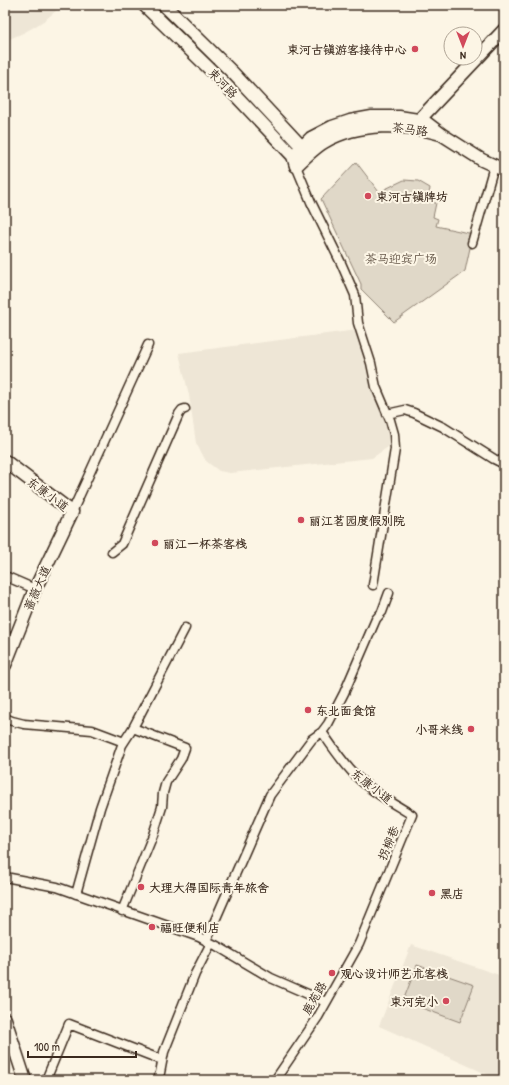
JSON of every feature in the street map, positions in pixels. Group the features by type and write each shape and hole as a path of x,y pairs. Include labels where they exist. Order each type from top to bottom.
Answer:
{"street":[{"name":"束河路","path":"144,5 224,82 295,161"},
{"name":"束河路","path":"164,5 233,72 306,150"},
{"path":"419,120 504,30"},
{"name":"茶马路","path":"306,150 311,138 332,127 350,121 372,117 387,116 424,121 441,134"},
{"name":"茶马路","path":"295,161 306,150 336,136 363,128 399,127 426,130 441,134"},
{"path":"441,134 482,160 499,168 472,243"},
{"path":"295,161 311,202 355,295 358,323 371,363 376,387 394,434 395,448 373,584"},
{"path":"72,512 148,345"},
{"path":"112,552 122,544 179,414 185,409"},
{"path":"387,414 405,410 414,413 443,427 504,464"},
{"name":"东康小道","path":"5,461 72,512"},
{"name":"蔷薇大道","path":"5,665 35,589 72,512"},
{"path":"5,576 35,589"},
{"path":"157,1080 160,1073 164,1052 208,942 270,795 312,739 322,732 328,724 344,693 376,619 382,612 389,593"},
{"path":"76,894 100,808 122,746 133,728 185,628"},
{"path":"5,718 12,722 24,724 92,730 124,742"},
{"path":"122,911 153,835 162,807 163,793 166,782 181,759 185,748 133,728"},
{"name":"东康小道","path":"322,732 342,761 357,777 366,785 412,816"},
{"name":"拐柳巷","path":"386,879 412,816"},
{"path":"5,878 57,887 122,911 186,932 208,942 271,978 326,1002"},
{"name":"鹿苑路","path":"275,1080 318,1017 359,944 386,879"},
{"path":"5,1019 25,1080"},
{"path":"46,1080 68,1024 162,1060"}],"shaded area":[{"path":"5,5 63,5 34,27 5,41"},
{"path":"357,330 373,387 391,430 391,445 372,458 230,473 219,471 206,461 196,443 189,395 179,353"},
{"name":"束河完小","path":"411,945 502,976 504,971 504,1075 502,1080 379,1026"}],"green space":[{"name":"茶马迎宾广场","path":"356,162 379,192 404,180 418,181 430,188 428,201 436,203 433,217 438,219 436,226 473,234 465,271 394,322 361,289 361,284 321,199"},
{"path":"417,965 474,985 460,1022 403,1001"}],"place":[{"name":"束河古镇游客接待中心","path":"415,49"},
{"name":"束河古镇牌坊","path":"368,196"},
{"name":"丽江茗园度假别院","path":"301,520"},
{"name":"丽江一杯茶客栈","path":"155,543"},
{"name":"东北面食馆","path":"308,710"},
{"name":"小哥米线","path":"471,729"},
{"name":"大理大得国际青年旅舍","path":"141,887"},
{"name":"黑店","path":"432,893"},
{"name":"福旺便利店","path":"152,927"},
{"name":"观心设计师艺术客栈","path":"332,973"},
{"name":"束河完小","path":"446,1001"}]}
